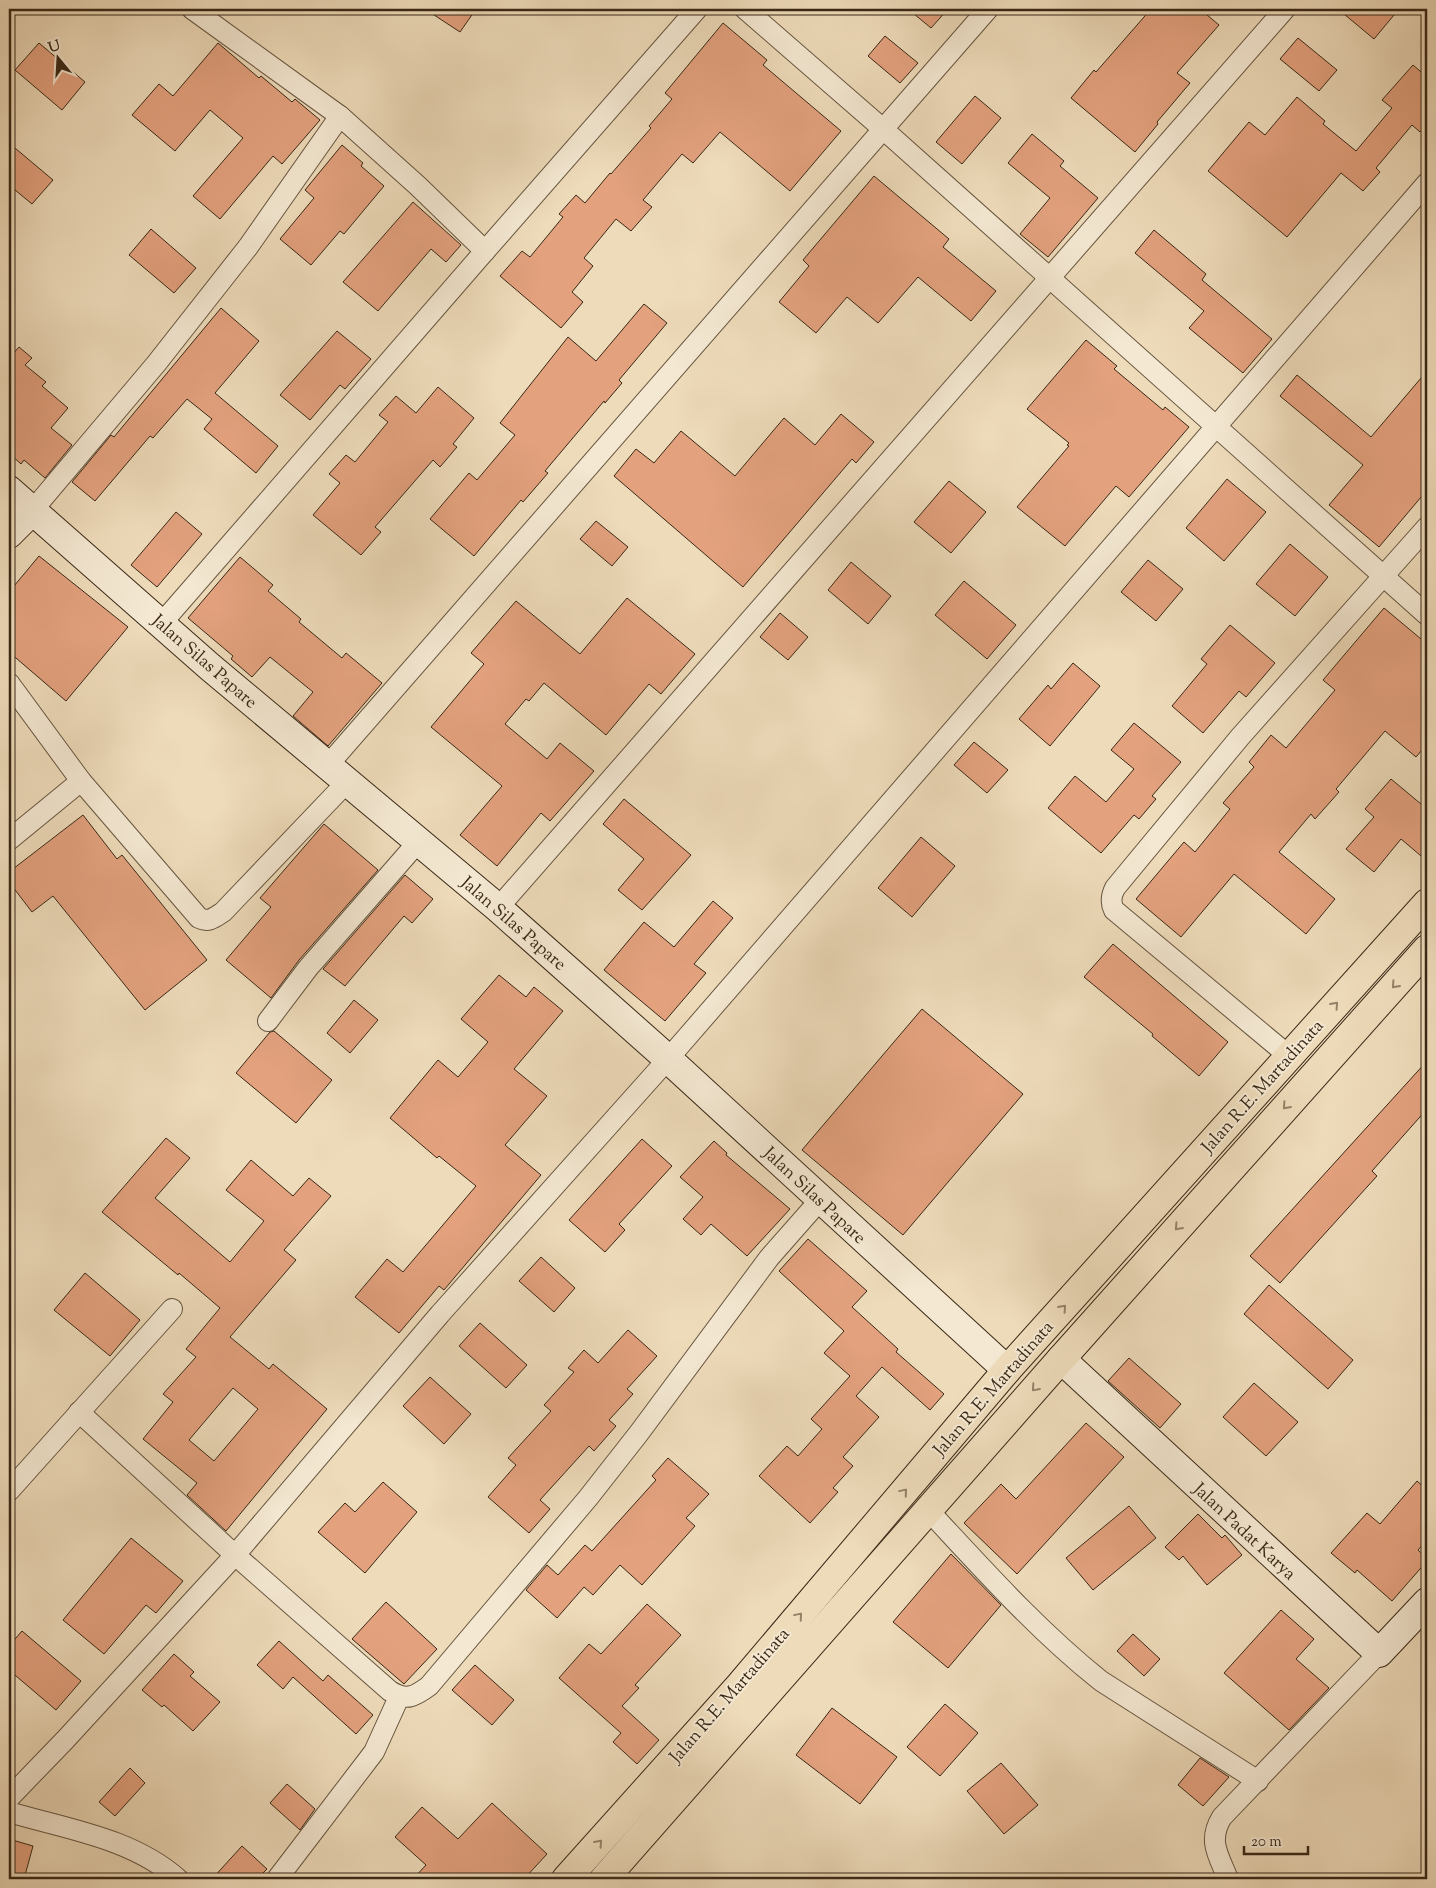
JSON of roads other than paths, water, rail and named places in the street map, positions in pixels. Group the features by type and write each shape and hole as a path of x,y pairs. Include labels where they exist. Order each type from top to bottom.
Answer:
{"highway":[{"name":"Jalan R.E. Martadinata","path":"566,1879 740,1684 1007,1370 1427,903"},
{"name":"Jalan R.E. Martadinata","path":"604,1879 1061,1359 1427,949"}],"street":[{"path":"192,9 340,116 418,186 485,251"},
{"path":"161,624 697,9"},
{"path":"745,9 883,128 1427,615"},
{"path":"9,683 81,781 199,918 204,921 211,920 223,912 338,773 883,128 988,9"},
{"path":"498,908 1286,9"},
{"path":"9,534 32,511 156,364 248,247 340,116"},
{"path":"9,1798 66,1740 236,1555 440,1314 668,1059 1427,184"},
{"name":"Jalan Silas Papare","path":"9,490 161,624 498,908 668,1059 1007,1370"},
{"path":"1289,1056 1114,910 1111,899 1115,888 1240,737 1427,527"},
{"path":"9,840 81,781"},
{"path":"268,1021 308,968 418,842"},
{"path":"79,1412 236,1555 390,1691 399,1696 415,1696 429,1686 616,1462 769,1258 820,1200"},
{"path":"9,1491 172,1309"},
{"name":"Jalan Padat Karya","path":"1061,1359 1379,1653"},
{"path":"928,1510 1017,1604 1069,1656 1086,1670 1100,1681 1258,1781"},
{"path":"1228,1879 1214,1841 1214,1833 1222,1818 1427,1602"},
{"path":"277,1879 374,1752 399,1696"},
{"path":"9,1812 108,1840 149,1857 178,1879"}]}
